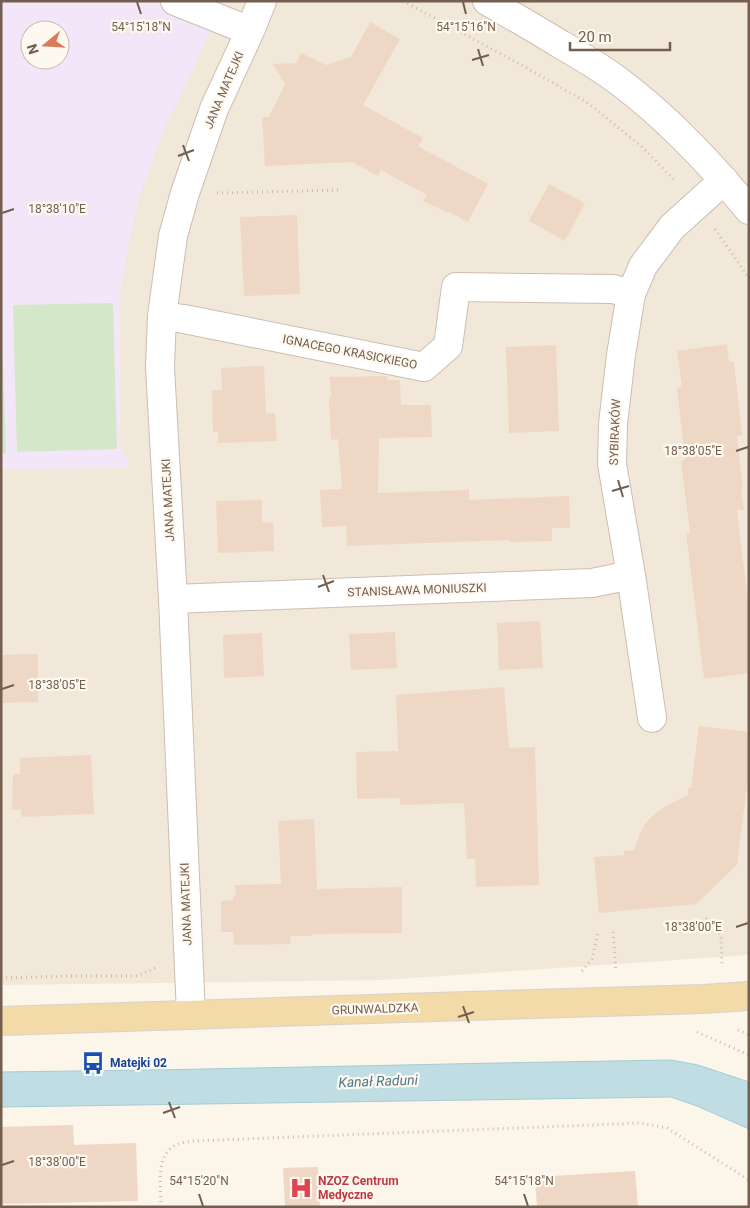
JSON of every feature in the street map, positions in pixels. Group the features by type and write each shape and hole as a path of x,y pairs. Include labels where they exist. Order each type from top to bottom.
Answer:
{"main road":[{"name":"GRUNWALDZKA","path":"1,1021 749,996"}],"street":[{"path":"175,1 250,31"},
{"name":"JANA MATEJKI","path":"190,1015 173,599 160,367 162,316 173,236 185,193 214,109 262,1"},
{"path":"487,1 588,60 621,82 673,127 724,180 749,210"},
{"name":"SYBIRAKÓW","path":"652,718 631,575 612,464 613,424 622,347 631,294 643,266 672,228 724,180"},
{"name":"IGNACEGO KRASICKIEGO","path":"162,316 424,366 448,346 456,287 613,289 631,294"},
{"name":"STANISŁAWA MONIUSZKI","path":"173,599 592,583 631,575"}],"path":[{"path":"403,1 588,103 641,146 674,179 712,224 749,278"},
{"path":"185,193 339,190"},
{"path":"706,918 721,935 722,970"},
{"path":"579,975 592,960 598,932"},
{"path":"613,932 616,974"},
{"path":"1,978 138,976 160,966 188,967"},
{"path":"696,1032 749,1055"},
{"path":"161,1207 161,1166 165,1154 174,1146 193,1141 641,1123 667,1128 749,1180"}],"shaded area":[{"path":"1,1 749,1 749,955 383,980 1,985"},
{"path":"1,1 219,1 205,44 165,127 139,197 129,243 120,294 120,448 127,459 129,468 1,469"}],"green space":[{"path":"113,303 117,449 17,452 13,305"},
{"path":"1,307 6,453 1,453"}],"water":[{"name":"Kanał Raduni","path":"671,1060 698,1065 749,1082 749,1129 697,1106 671,1097 1,1107 1,1072"}],"building":[{"path":"370,22 400,39 363,105 423,138 418,146 488,184 468,222 423,201 427,195 381,170 378,176 352,162 265,166 262,117 269,117 285,84 273,64 296,63 301,53 326,65 351,57"},
{"path":"549,184 585,203 565,241 529,221"},
{"path":"297,215 300,294 244,296 240,217"},
{"path":"727,344 729,362 734,362 742,435 737,436 744,510 737,510 749,610 749,673 704,679 686,533 690,533 681,461 685,460 677,388 682,387 677,351"},
{"path":"556,345 559,431 509,433 506,347"},
{"path":"264,366 266,414 275,413 277,441 218,443 218,432 213,432 212,390 222,390 221,368"},
{"path":"387,376 388,380 400,380 401,405 431,405 432,437 379,438 378,493 469,490 469,500 569,496 570,528 552,528 552,541 510,542 509,540 347,546 346,526 322,527 320,490 342,489 338,439 331,440 330,377"},
{"path":"262,500 262,523 273,522 274,551 218,553 216,501"},
{"path":"540,621 543,668 499,670 497,623"},
{"path":"395,632 397,668 351,670 349,634"},
{"path":"262,633 264,676 224,678 223,635"},
{"path":"38,654 38,702 1,703 1,655"},
{"path":"504,687 509,748 535,747 539,885 476,887 475,859 467,859 464,803 400,805 400,798 357,799 356,752 398,751 396,695"},
{"path":"699,726 749,732 749,770 737,865 696,904 599,913 594,857 624,855 624,851 634,850 645,824 651,817 664,807 688,795 688,788 691,788"},
{"path":"91,755 94,814 22,817 21,809 12,810 13,774 20,774 20,758"},
{"path":"314,819 317,889 402,887 402,933 312,934 312,936 290,936 291,944 234,945 233,932 221,932 221,901 233,900 233,896 236,896 235,885 281,884 278,821"},
{"path":"73,1125 74,1145 136,1143 138,1201 1,1204 1,1127"},
{"name":"NZOZ Centrum Medyczne","path":"318,1167 320,1207 285,1207 283,1168"},
{"path":"635,1171 638,1207 537,1207 535,1177"}],"place":[{"name":"Matejki 02","path":"93,1063"},
{"name":"NZOZ Centrum Medyczne","path":"301,1188"}]}
